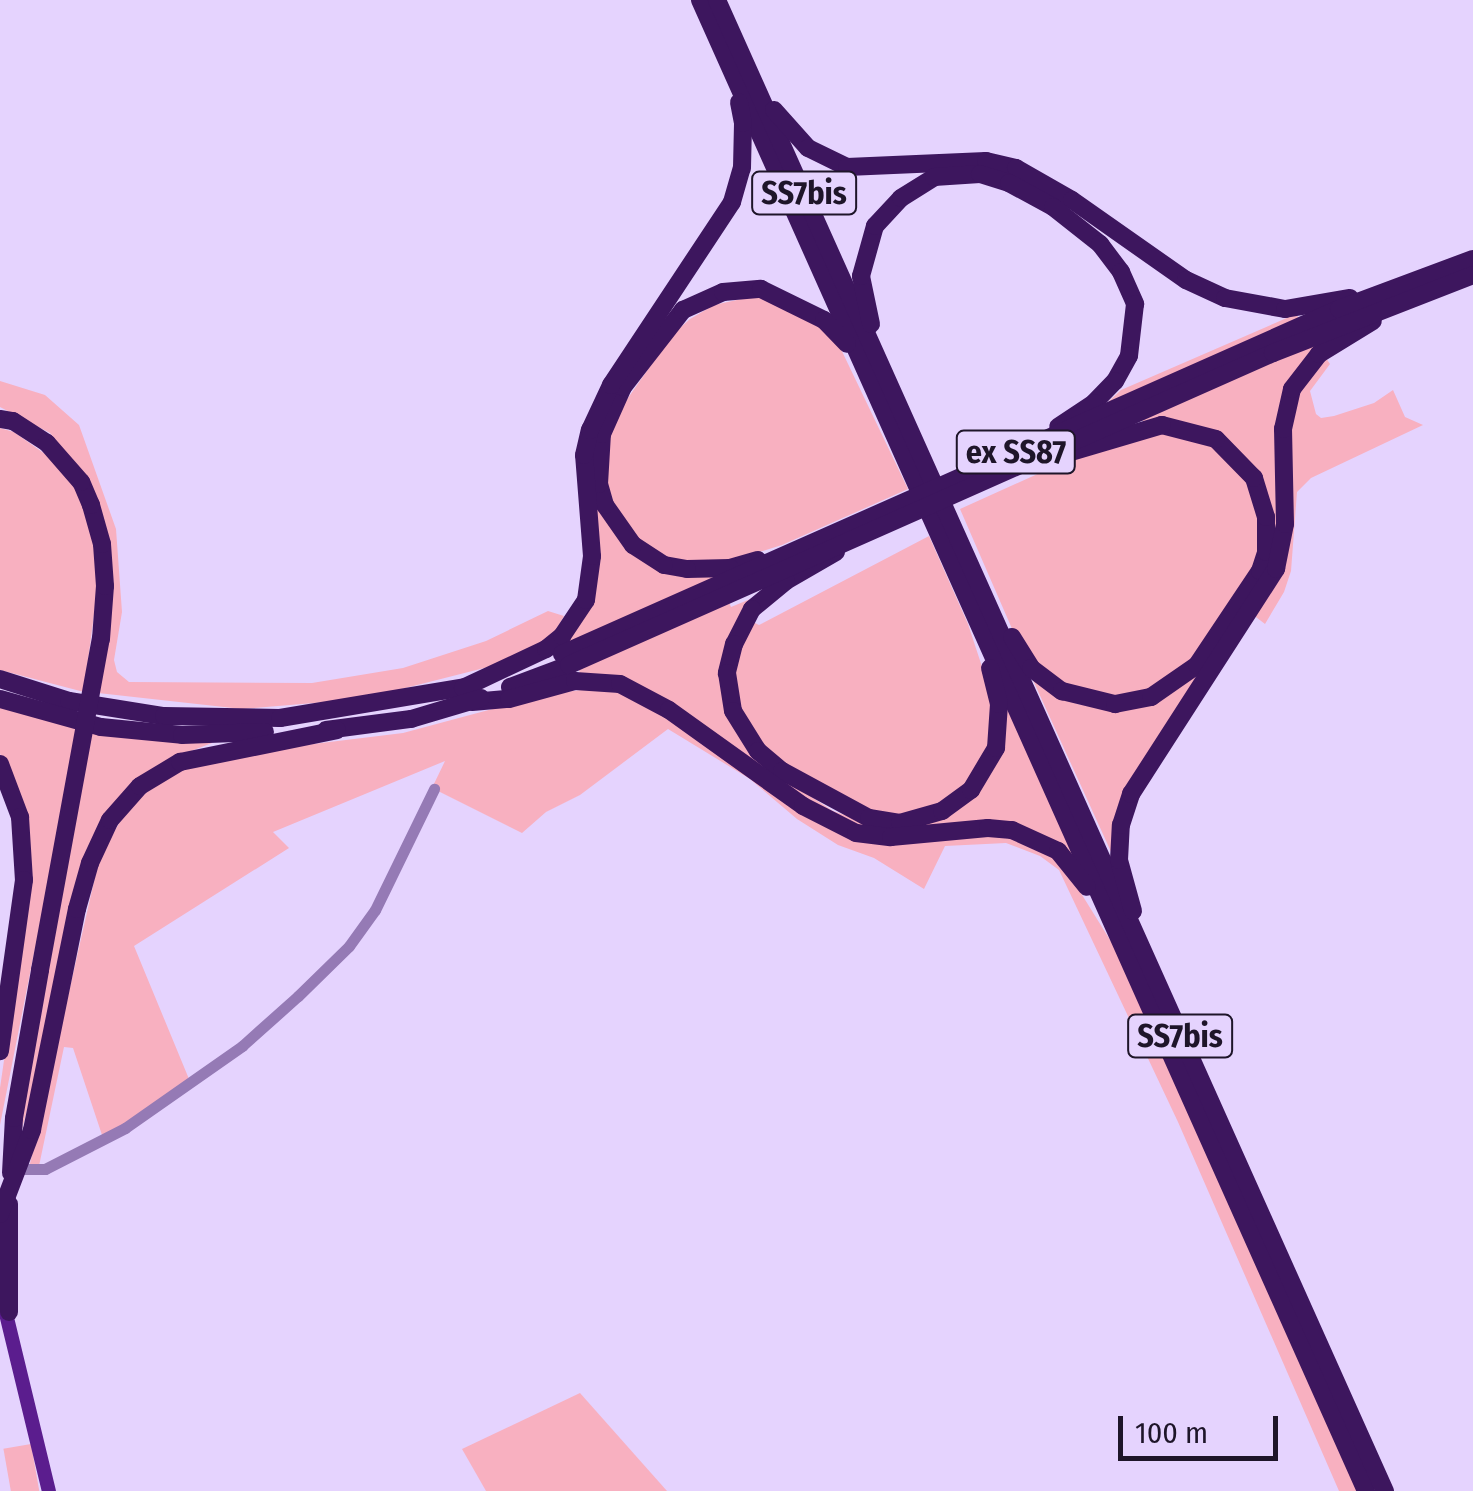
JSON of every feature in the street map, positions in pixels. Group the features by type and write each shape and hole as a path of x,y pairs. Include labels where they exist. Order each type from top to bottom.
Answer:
{"highway":[{"name":"SS7bis","path":"700,0 1366,1491"},
{"name":"SS7bis","path":"719,3 1385,1491"},
{"path":"719,3 777,115 808,148 846,166 986,161 1016,168 1066,206 1186,280 1260,308 1334,303 1412,289"},
{"path":"730,63 743,123 742,168 732,202 638,357 602,434 597,461 605,505 618,527 634,545 664,565 730,568 793,551"},
{"path":"890,386 861,276 874,226 901,198 934,177 980,174 1066,206 1121,272 1135,304 1134,333 1129,356 1105,392 1032,444"},
{"name":"ex SS87","path":"0,699 101,727 182,735 336,730 411,719 846,545 1273,353 1473,258"},
{"name":"ex SS87","path":"567,659 793,551 1339,309 1473,276"},
{"path":"467,695 509,699 567,659 590,579 584,454 600,407 638,357 683,310 723,292 761,289 824,320 855,352"},
{"path":"977,579 1032,668 1062,692 1098,702 1132,702 1170,688 1197,665 1269,584 1282,546 1286,499 1283,429 1292,389 1319,354 1412,289"},
{"path":"0,419 12,421 47,443 81,482 102,544 104,586 101,639 14,1118 9,1312"},
{"path":"1027,464 1162,424 1216,439 1254,478 1266,517 1260,571 1244,610 1132,794 1121,825 1120,860 1128,898 1167,1008"},
{"path":"846,545 786,581 752,609 734,644 727,673 734,711 743,730 758,751 806,797 869,818 900,823 942,811 970,790 996,748 999,728 999,704 971,606"},
{"path":"567,659 670,710 856,833 891,837 988,828 1036,838 1073,866 1115,929"},
{"name":"ex SS87","path":"0,679 69,701 164,716 280,718 467,695"},
{"path":"0,1214 10,1189 8,1168 32,1130 90,863 123,802 159,772 202,754 336,730"},
{"path":"0,764 20,817 24,880 0,1051"},
{"path":"0,1139 14,1118"}],"main road":[{"path":"0,1289 9,1312 49,1491"}],"street":[{"path":"8,1168 45,1169 125,1128 242,1046 349,946 375,910 434,788"}],"shaded area":[{"path":"755,296 809,315 838,343 908,489 782,545 714,566 731,607 760,595 741,616 759,625 929,536 968,624 991,694 994,727 982,766 971,781 934,810 898,817 873,814 806,779 801,790 833,811 877,826 906,828 936,820 956,810 989,776 1002,746 1007,706 1076,860 1054,842 1018,827 984,823 888,831 847,822 799,794 793,804 858,838 886,842 999,834 1034,843 1061,861 1115,948 1357,1491 1339,1491 1178,1122 1059,870 1040,856 1006,843 945,846 924,889 874,858 838,845 797,819 750,779 668,729 580,795 546,812 522,833 432,788 445,761 273,832 289,848 134,946 189,1079 103,1138 73,1048 64,1047 39,1166 29,1168 100,855 129,807 173,770 214,756 403,733 548,694 590,689 590,676 581,675 567,642 589,607 596,581 590,472 596,434 609,439 621,408 672,335 690,319 714,305"},
{"path":"1296,314 1330,364 1310,391 1316,414 1321,418 1334,416 1374,403 1393,390 1405,417 1423,425 1311,478 1297,492 1291,571 1284,592 1265,624 1248,611 1137,772 1112,854 1032,678 1077,704 1119,710 1189,665 1135,696 1085,695 1042,672 1013,631 960,509 1084,453 1148,432 1130,394 1108,402 1121,390"},
{"path":"0,381 45,395 79,425 116,529 122,612 114,660 117,672 129,682 312,683 403,668 486,641 548,611 564,616 552,637 500,664 362,699 242,709 98,693 106,623 92,488 50,433 0,407"},
{"path":"0,428 14,432 52,459 77,489 91,522 98,583 84,692 0,670"},
{"path":"0,706 212,743 186,753 104,822 22,1129 35,948 0,1125 0,1088 28,894 0,753"},
{"path":"580,1393 667,1491 486,1491 462,1449"},
{"path":"31,1444 39,1491 11,1491 3,1449"}]}
